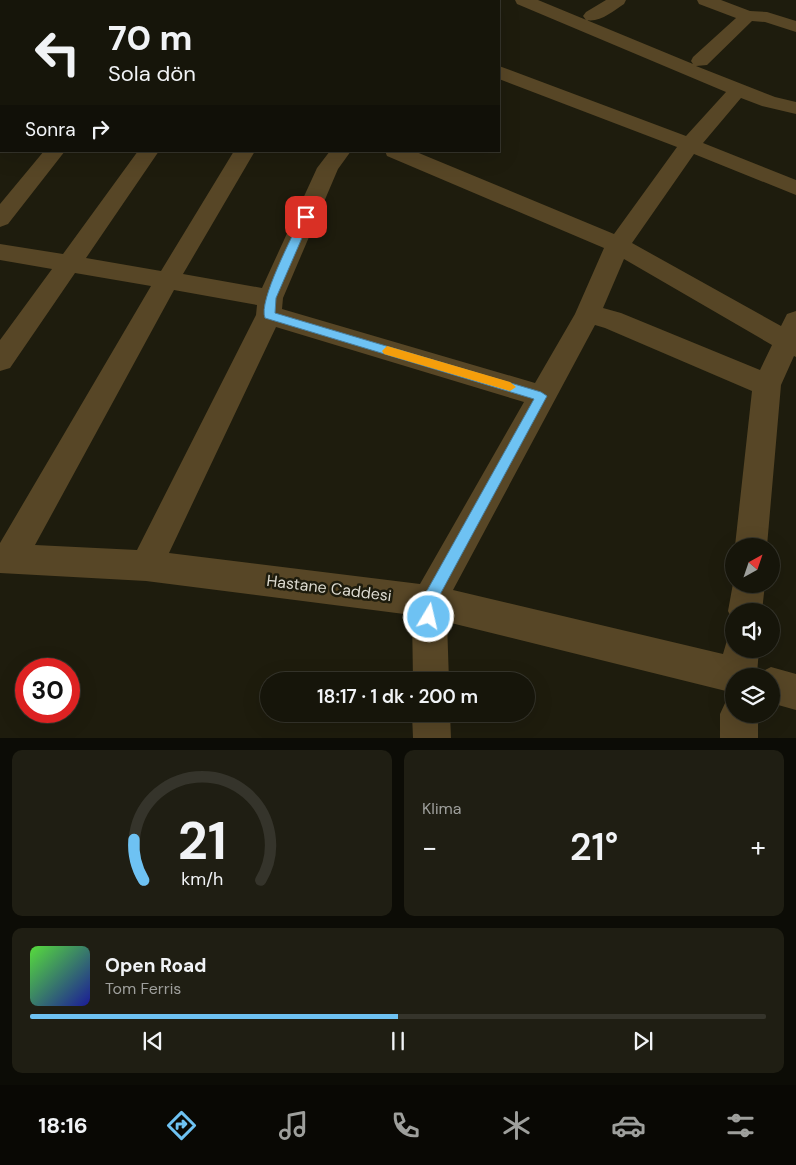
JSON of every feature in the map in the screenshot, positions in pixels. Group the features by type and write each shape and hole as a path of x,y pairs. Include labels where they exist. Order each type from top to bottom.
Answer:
{"street":[{"path":"523,0 738,90 771,96 796,95"},
{"path":"553,0 593,10 796,108"},
{"path":"593,10 618,0"},
{"path":"705,0 748,16 767,17 796,27"},
{"path":"700,61 748,16"},
{"path":"500,72 796,188"},
{"path":"431,672 429,601 588,314 618,246 690,145 738,90"},
{"path":"0,220 54,152"},
{"path":"0,361 148,152"},
{"path":"5,558 244,152"},
{"path":"146,566 270,307 328,168 340,152"},
{"path":"397,152 618,246 793,337 767,385 752,538"},
{"path":"0,252 167,281 270,307 541,396"},
{"path":"588,314 612,320 767,385"},
{"name":"Hastane Caddesi","path":"5,558 146,566 429,601 725,673"},
{"path":"780,688 796,692"},
{"path":"431,722 432,738"},
{"path":"739,723 739,738"}],"slow traffic":[{"path":"387,351 510,387"}],"route":[{"path":"306,217 270,298 269,316 541,396 429,601 429,617"}]}
